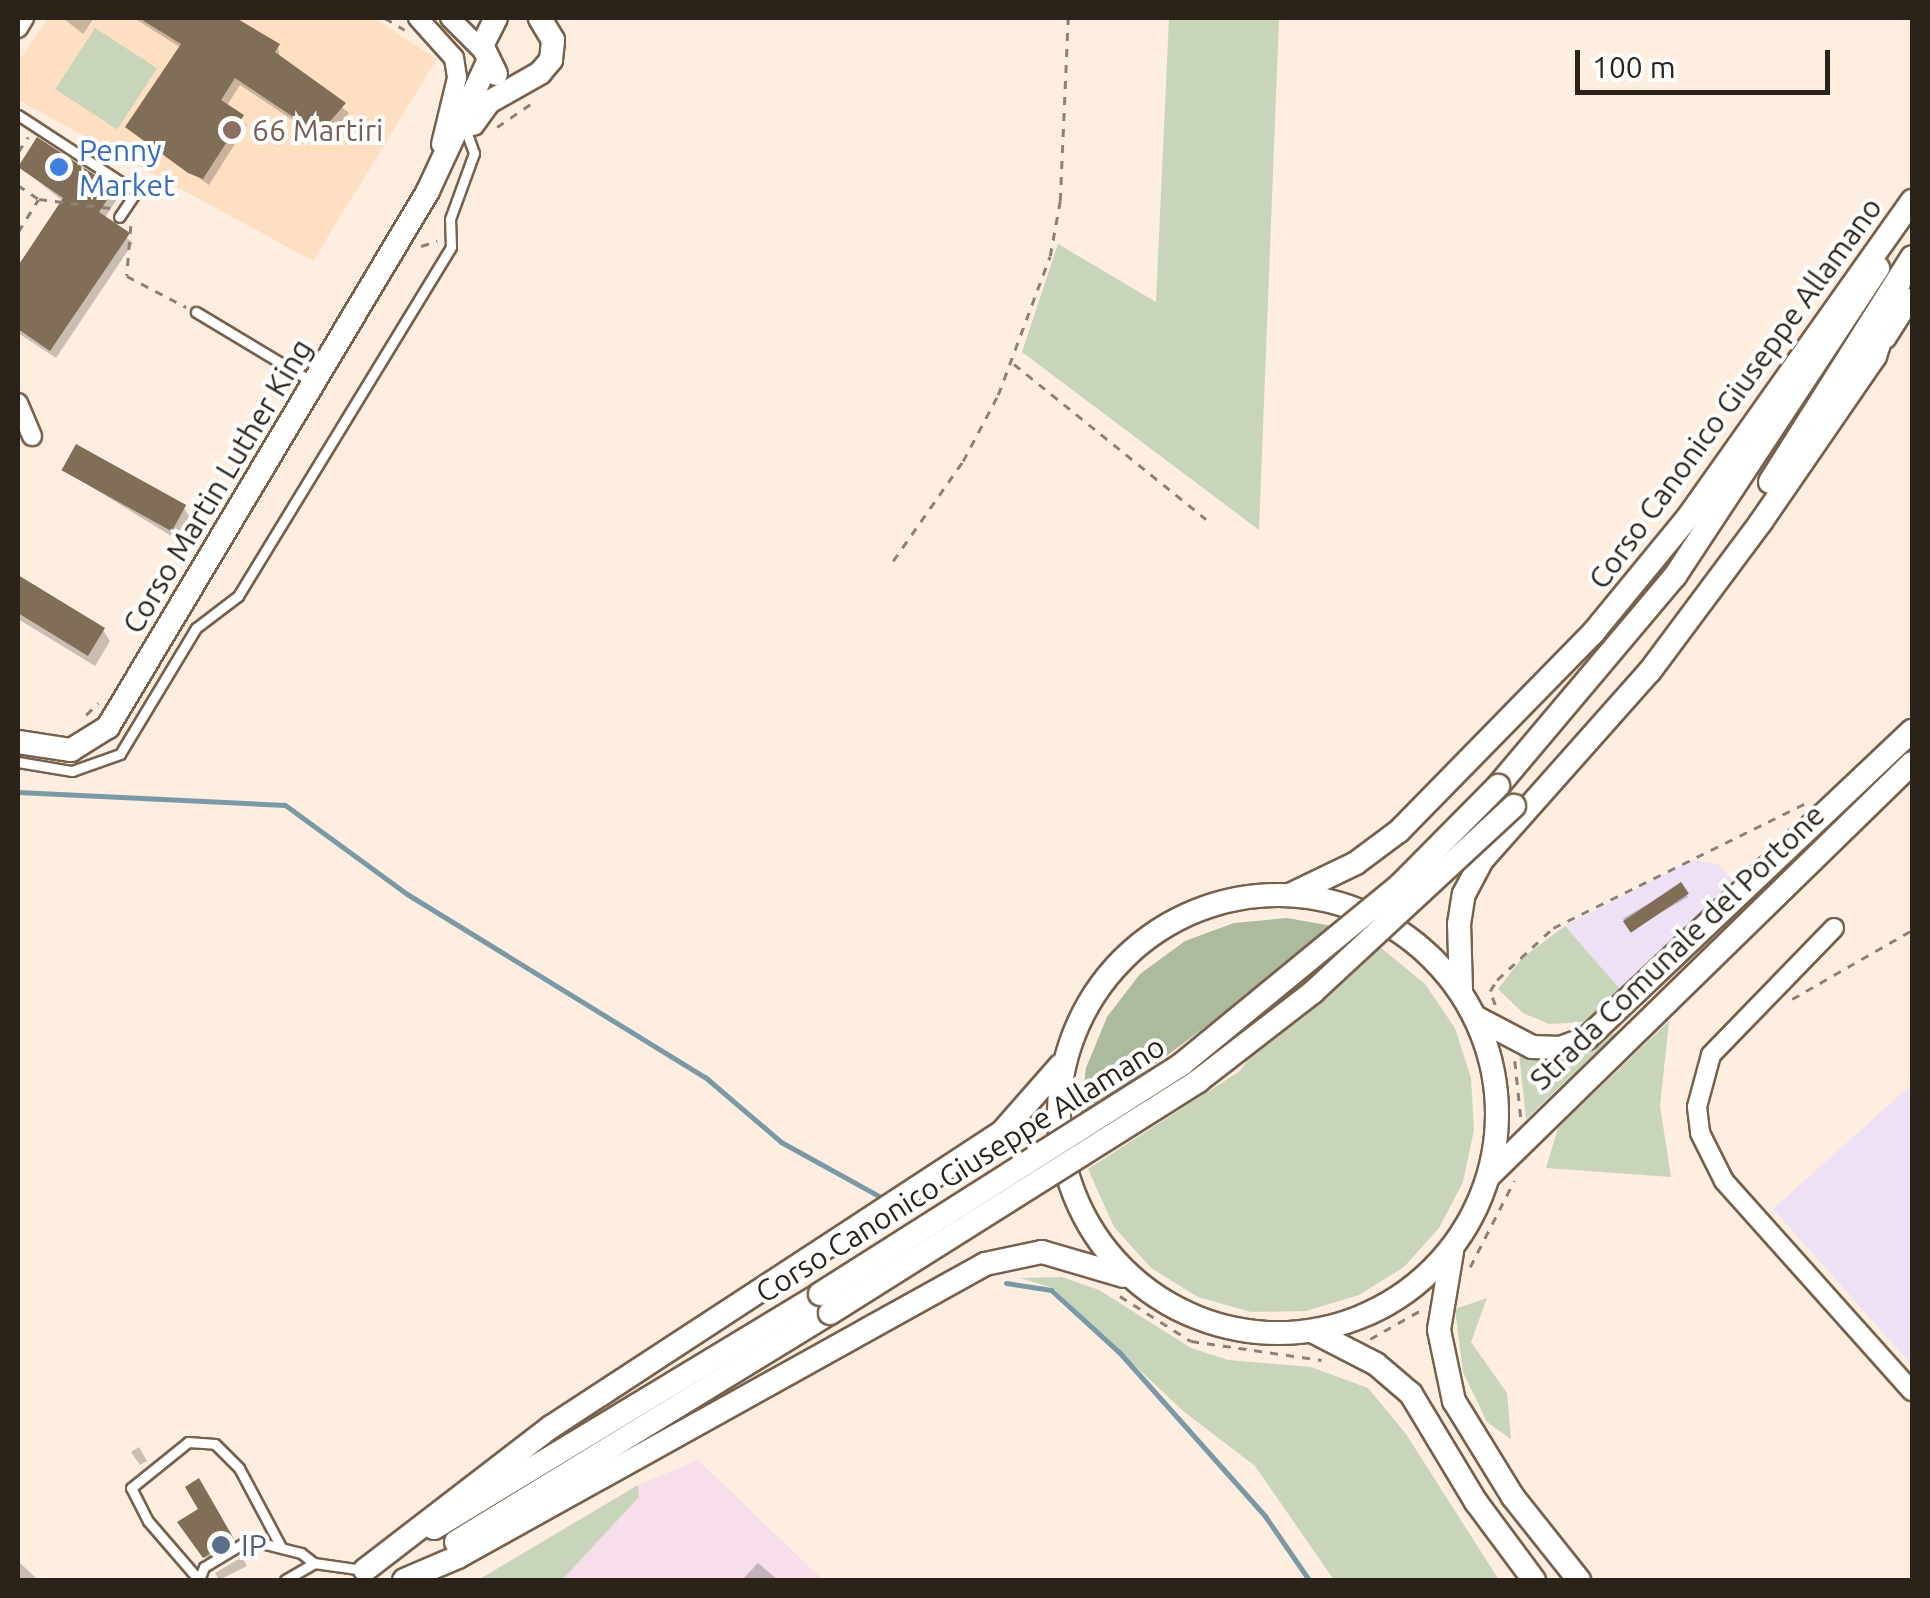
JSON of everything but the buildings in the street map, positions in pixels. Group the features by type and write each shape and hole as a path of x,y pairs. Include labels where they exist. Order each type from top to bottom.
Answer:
{"street":[{"path":"18,28 24,18"},
{"path":"418,18 448,44 458,78 428,191"},
{"path":"450,18 497,75 524,81"},
{"name":"Corso Martin Luther King","path":"428,191 485,58 496,18"},
{"name":"Corso Martin Luther King","path":"18,742 62,751 100,734 428,191 488,102 551,60 553,40 541,18"},
{"name":"Corso Canonico Giuseppe Allamano","path":"1292,894 1356,863 1399,831 1593,633 1689,516 1912,201"},
{"name":"Corso Canonico Giuseppe Allamano","path":"393,1580 825,1304 1182,1064 1399,886 1498,786 1620,648 1732,498 1912,209"},
{"name":"Corso Canonico Giuseppe Allamano","path":"1875,356 1907,266"},
{"name":"Corso Canonico Giuseppe Allamano","path":"357,1575 825,1304 1198,1081 1313,992 1514,806 1694,592 1907,266"},
{"name":"Corso Canonico Giuseppe Allamano","path":"1462,993 1459,924 1464,894 1483,859 1650,671 1875,356 1912,298"},
{"path":"18,403 32,436"},
{"name":"Strada Comunale del Portone","path":"1475,1017 1532,1047 1560,1048 1587,1038 1912,732"},
{"name":"Strada Comunale del Portone","path":"1486,1178 1912,763"},
{"path":"1452,1250 1381,1309 1312,1331 1222,1325 1190,1315 1142,1284 1100,1242 1065,1174 1054,1104 1064,1062 1098,989 1162,928 1232,900 1292,894 1328,899 1395,925 1462,993 1475,1017 1497,1099 1486,1178 1452,1250 1439,1330 1454,1401 1512,1498 1579,1580"},
{"path":"1834,928 1711,1055 1697,1107 1700,1133 1724,1180 1912,1391"},
{"name":"Corso Canonico Giuseppe Allamano","path":"357,1575 551,1427 1002,1132 1064,1062"},
{"path":"404,1580 458,1557 1003,1257 1060,1254 1142,1284"},
{"path":"1312,1331 1376,1364 1410,1394 1476,1502 1534,1580"}],"lane":[{"path":"18,116 136,192 119,216"},
{"path":"18,762 72,771 120,754 196,628 238,596 451,237 450,219 474,152 467,134"},
{"path":"196,312 314,383"},
{"path":"175,615 196,628"},
{"path":"282,1546 239,1468 214,1444 188,1442 131,1488 148,1521 199,1580 204,1568 249,1540 282,1546 314,1563 357,1575"},
{"path":"285,1580 314,1563"}],"path":[{"path":"385,18 417,39"},
{"path":"894,561 963,462 1013,363 1055,232 1068,18"},
{"path":"18,152 36,125"},
{"path":"18,185 39,199 108,206 133,229 127,276 196,312"},
{"path":"18,232 39,199"},
{"path":"390,254 399,259 406,250 451,237"},
{"path":"1013,363 1206,519"},
{"path":"83,719 109,692"},
{"path":"1792,999 1912,930"},
{"path":"1107,1288 1191,1341 1337,1364"}],"shaded area":[{"name":"66 Martiri","path":"48,18 374,18 437,59 313,261 18,100 18,62"},
{"path":"1692,860 1718,864 1738,886 1626,996 1565,926"},
{"path":"1912,1084 1912,1365 1773,1209"},
{"path":"698,1460 823,1580 562,1580 638,1497 638,1485"}],"green space":[{"path":"1169,18 1279,18 1259,530 1022,352 1058,244 1156,302"},
{"path":"95,28 157,68 117,130 55,89"},
{"path":"1287,918 1338,927 1080,1121 1086,1068 1107,1017 1140,974 1185,941 1234,923"},
{"path":"1565,926 1626,996 1583,1022 1549,1024 1523,1013 1498,989 1522,958"},
{"path":"1380,947 1425,984 1455,1028 1471,1078 1474,1130 1463,1182 1439,1228 1404,1267 1359,1295 1306,1311 1251,1312 1198,1297 1151,1268 1114,1227 1088,1169 1240,1071 1258,1045"},
{"path":"1669,1021 1660,1106 1671,1177 1546,1168 1558,1128"},
{"path":"1617,1032 1526,1119 1519,1053 1556,1061"},
{"path":"1062,1277 1099,1290 1191,1348 1228,1360 1311,1367 1368,1388 1406,1434 1499,1580 1334,1580 1255,1466 1183,1411 1053,1288 1020,1278"},
{"path":"1487,1298 1471,1342 1507,1393 1511,1439 1487,1422 1463,1372 1455,1309"},
{"path":"638,1485 639,1497 562,1580 478,1580"}],"waterway":[{"path":"18,792 285,805 407,894 705,1077 781,1142 879,1196"},
{"path":"1006,1283 1051,1290 1119,1352 1265,1516 1309,1580"}],"place":[{"name":"66 Martiri","path":"232,130"},
{"name":"Penny Market","path":"59,167"},
{"name":"IP","path":"221,1545"}]}
